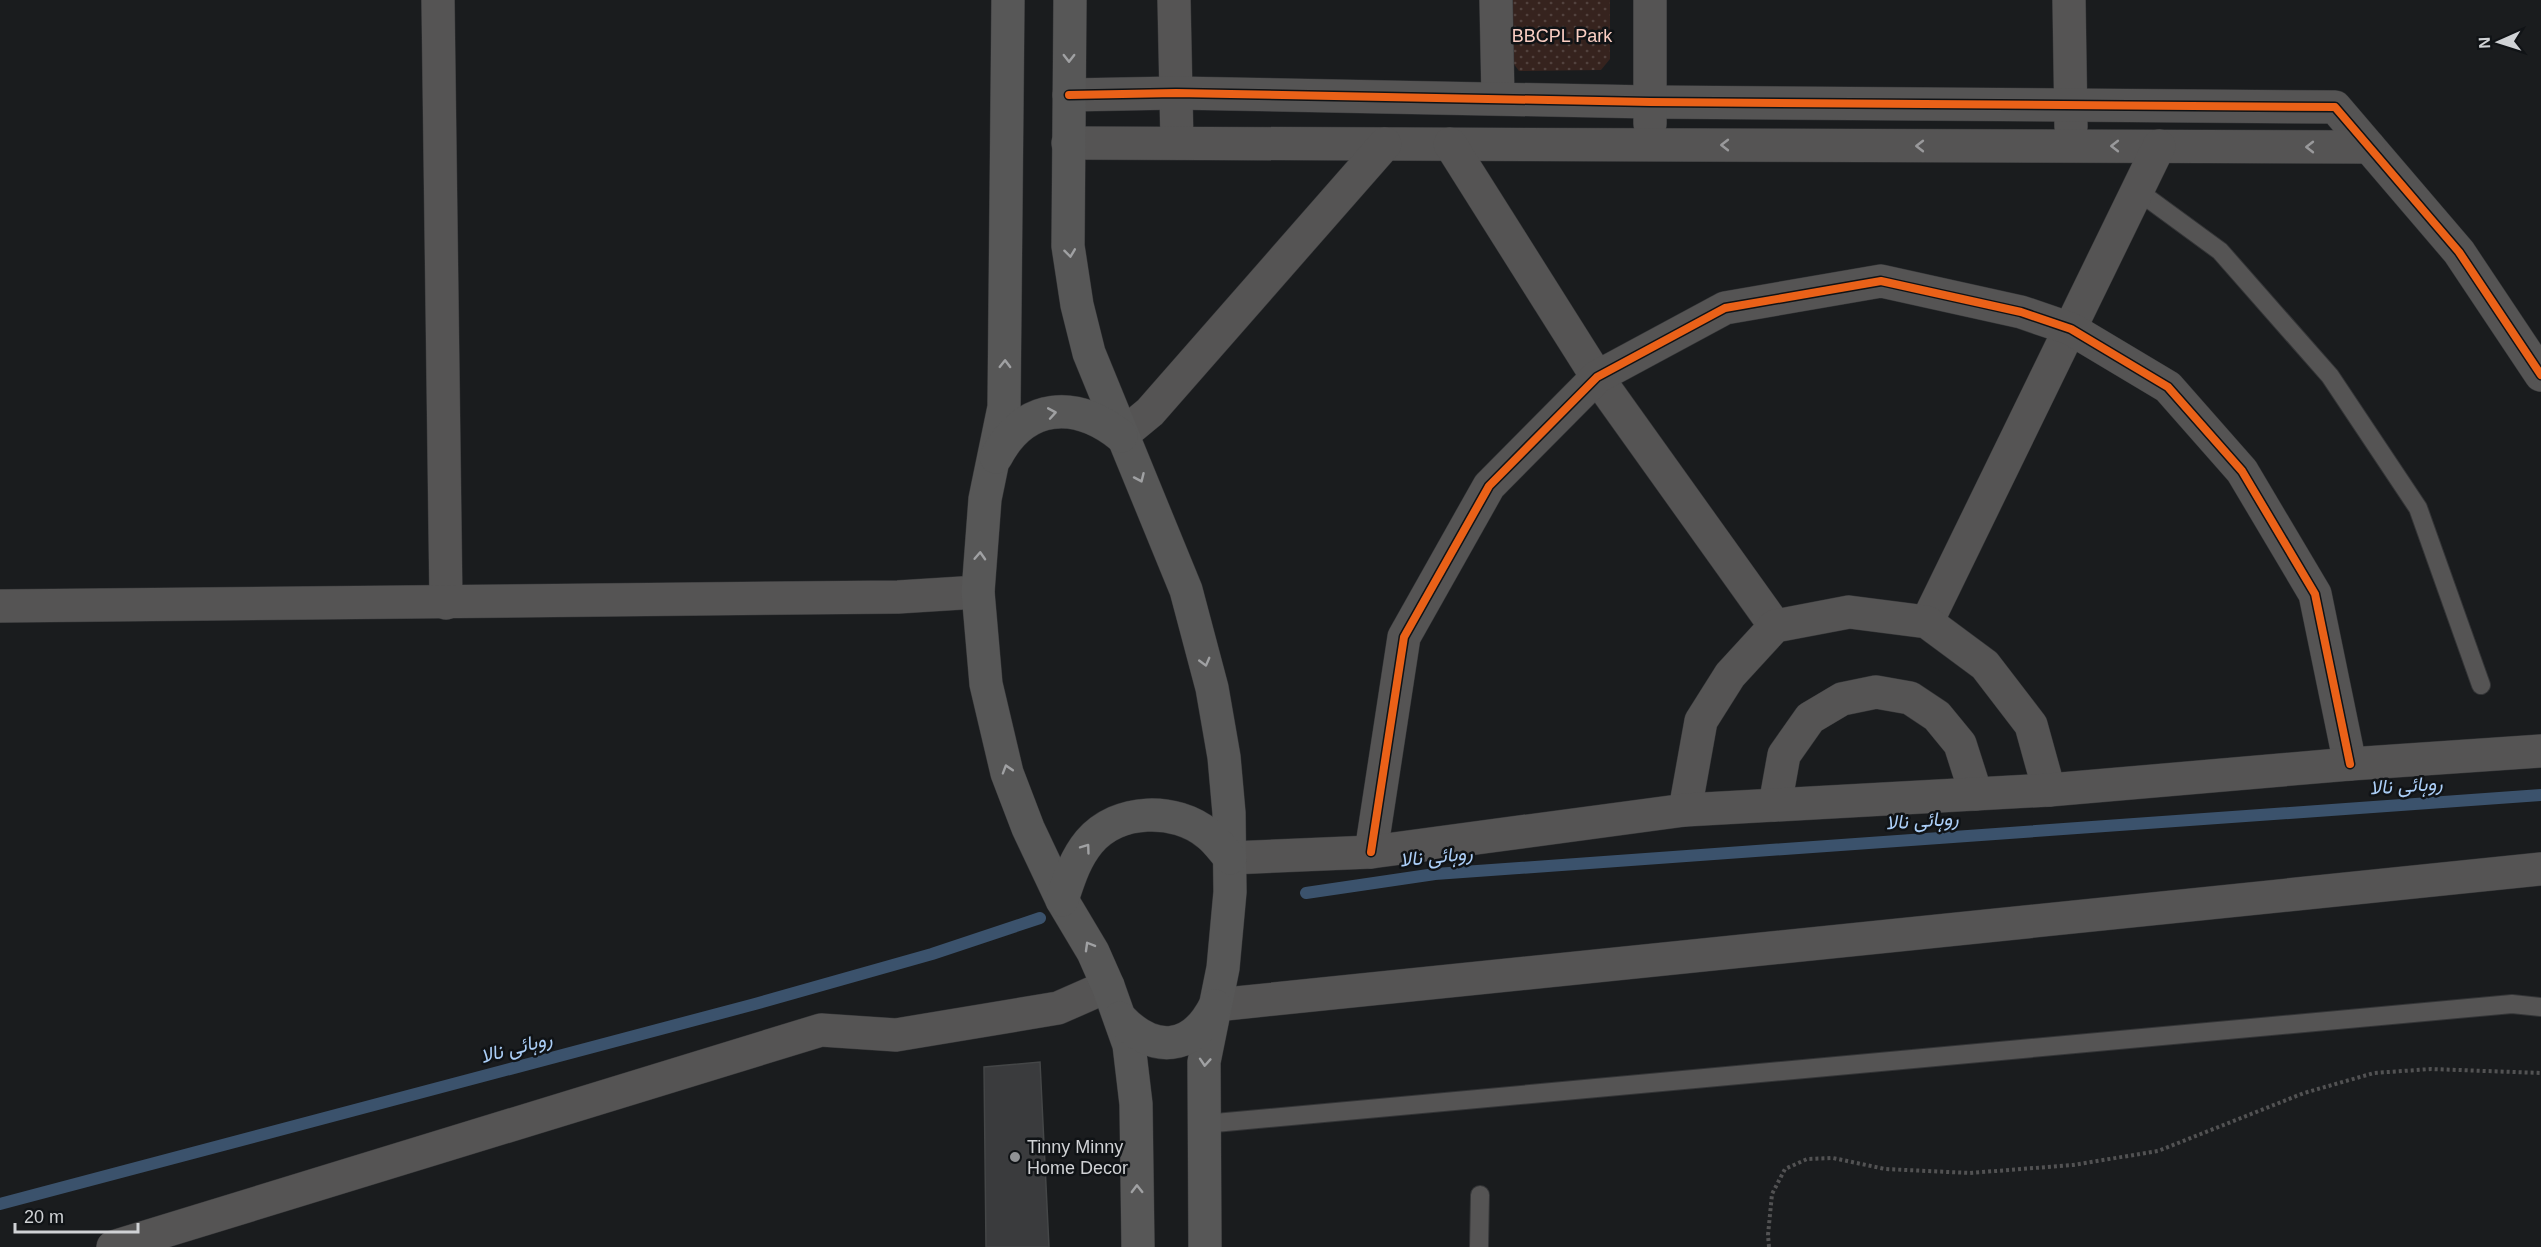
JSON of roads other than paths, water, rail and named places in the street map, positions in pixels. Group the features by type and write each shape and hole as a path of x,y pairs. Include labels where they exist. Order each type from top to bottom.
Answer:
{"street":[{"path":"438,0 446,603"},
{"path":"1008,0 1005,390 1001,428 981,537 978,592 986,684 1007,773 1028,828 1062,900 1093,952 1108,986 1129,1046 1136,1104 1138,1247"},
{"path":"1070,0 1068,246 1077,305 1089,352 1121,436 1186,590 1212,688 1224,757 1230,858 1228,929 1204,1062 1205,1247"},
{"path":"1174,0 1177,143"},
{"path":"1496,0 1498,98"},
{"path":"1650,0 1650,144"},
{"path":"2069,0 2072,146"},
{"path":"1069,95 1176,93 1650,102 2335,107 2459,252 2541,375"},
{"path":"1068,143 2369,147"},
{"path":"1121,436 1150,412 1385,144"},
{"path":"1450,144 1597,377 1775,626"},
{"path":"1927,622 2159,146"},
{"path":"1371,852 1404,637 1489,486 1597,377 1725,308 1881,281 2021,312 2071,328 2168,387 2242,471 2315,594 2350,764"},
{"path":"994,461 1004,441 1020,426 1040,415 1061,411 1083,414 1103,422 1121,436"},
{"path":"0,606 886,597 978,592"},
{"path":"1686,810 1701,721 1730,675 1775,626 1849,612 1927,622 1985,665 2031,725 2049,790"},
{"path":"1775,805 1784,755 1810,718 1842,699 1876,692 1910,699 1937,716 1960,744 1976,794"},
{"path":"1230,858 1371,852 1686,810 2049,790 2350,764 2541,751"},
{"path":"1062,900 1073,866 1090,840 1117,822 1149,814 1180,818 1208,833 1230,858"},
{"path":"1216,1005 2541,869"},
{"path":"113,1247 821,1030 896,1035 1058,1008 1108,986"},
{"path":"1120,1018 1134,1033 1152,1041 1173,1043 1191,1036 1206,1023 1216,1005"}],"lane":[{"path":"2138,191 2220,251 2330,376 2418,508 2481,685"},
{"path":"1204,1125 2512,1004 2541,1007"},
{"path":"1479,1247 1480,1195"}],"waterway":[{"name":"روہائی نالا","path":"1306,893 1435,874 2541,795"},
{"name":"روہائی نالا","path":"0,1204 755,1004 932,954 1040,918"}],"place":[{"name":"Tinny Minny Home Decor","path":"1015,1157"}],"park label":[{"name":"BBCPL Park","path":"1562,36"}]}
